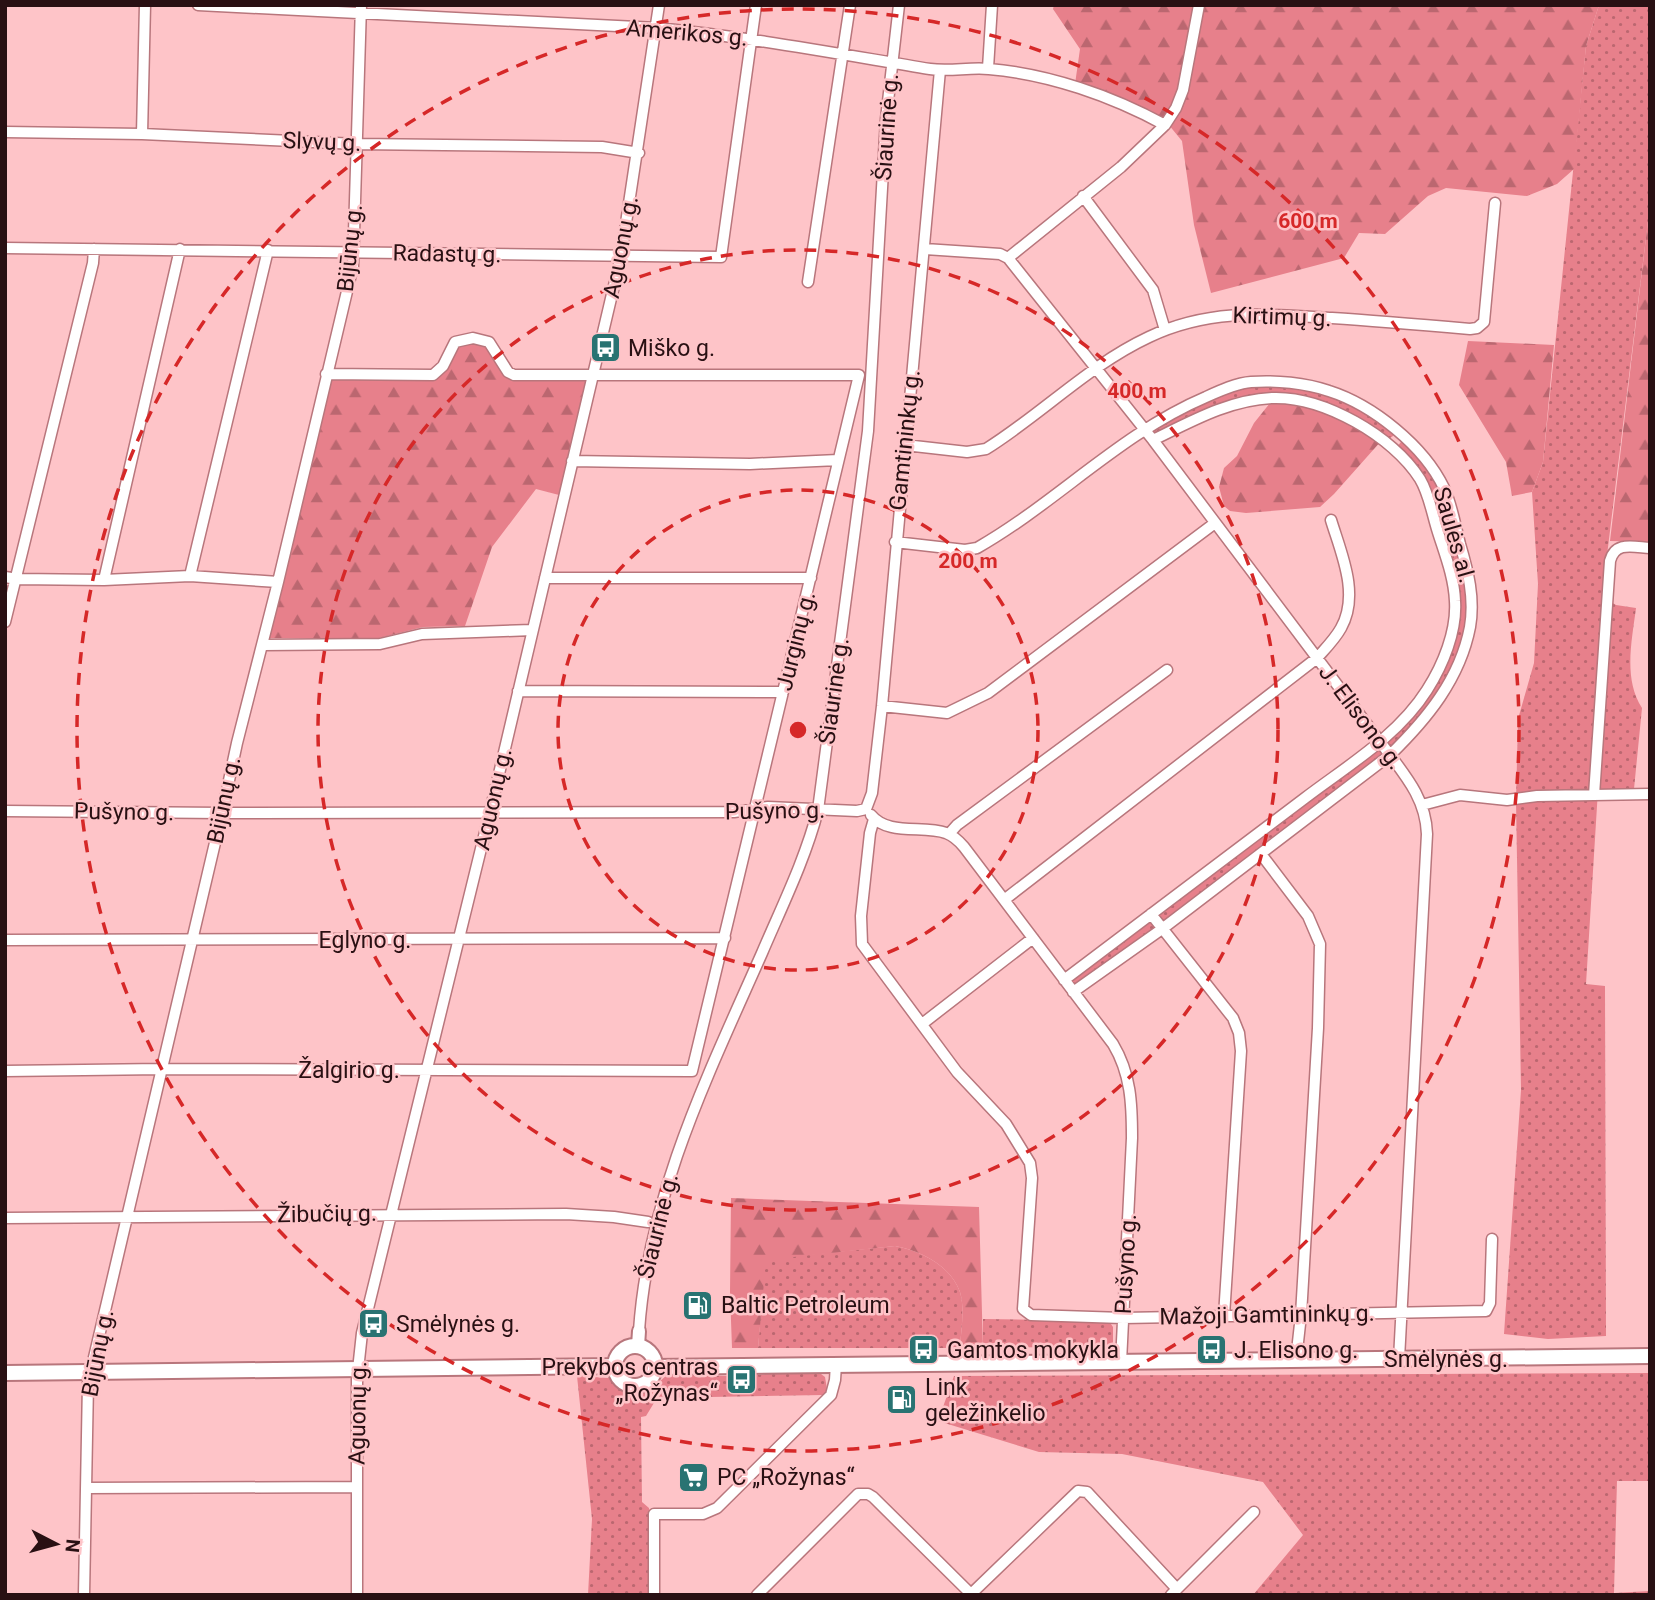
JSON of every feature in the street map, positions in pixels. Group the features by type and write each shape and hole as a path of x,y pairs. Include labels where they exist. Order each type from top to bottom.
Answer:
{"highway":[{"path":"638,1346 650,1353 655,1367 650,1380 633,1387 620,1380 615,1366 622,1351 638,1346"},
{"name":"Smėlynės g.","path":"655,1367 1650,1356"},
{"path":"5,1373 615,1366"}],"main road":[{"name":"Šiaurinė g.","path":"638,1346 639,1331"}],"street":[{"path":"142,134 145,5"},
{"name":"Amerikos g.","path":"198,5 361,10 450,19 657,28 751,39 940,70 988,68 1047,79 1130,106 1165,125"},
{"path":"450,5 450,19"},
{"name":"Aguonų g.","path":"357,1595 358,1368 362,1333 490,813 621,256 639,153 659,5"},
{"path":"751,39 755,5"},
{"path":"808,282 849,5"},
{"name":"Šiaurinė g.","path":"639,1331 645,1272 679,1148 803,858 818,810 868,431 891,62 899,5"},
{"path":"988,68 992,5"},
{"path":"925,249 1000,254 1008,258 1121,167 1165,125 1176,108 1183,90 1199,5"},
{"name":"Bijūnų g.","path":"83,1595 88,1383 237,743 350,283 354,253 361,10"},
{"name":"Radastų g.","path":"5,248 722,257 751,39"},
{"name":"Gamtininkų g.","path":"866,809 872,793 882,706 940,70"},
{"name":"Slyvų g.","path":"5,132 142,134 357,144 602,147 639,153"},
{"path":"1083,196 1153,290 1165,330"},
{"name":"Kirtimų g.","path":"905,445 975,452 986,449 1096,369 1147,338 1218,315 1255,313 1478,328 1484,321 1495,203"},
{"path":"5,622 93,263 94,249"},
{"path":"104,580 180,249"},
{"path":"190,576 268,250"},
{"name":"J. Elisono g.","path":"1008,258 1153,440 1380,741 1413,786 1422,805 1427,834 1399,1359"},
{"path":"327,374 433,375 443,366 455,342 473,338 489,342 508,372 514,375 593,374"},
{"name":"Jurginų g.","path":"593,374 859,375 692,1070"},
{"name":"Saulės al.","path":"895,542 965,550 977,548 1144,429 1223,389 1249,382 1293,383 1329,390 1368,410 1402,434 1430,465 1444,488 1469,575 1472,602 1467,638 1453,677 1420,725 1390,755 1162,929 1073,992"},
{"name":"Saulės al.","path":"1063,979 1402,722 1428,688 1448,645 1454,624 1455,601 1450,573 1427,495 1419,478 1371,431 1322,405 1274,398 1236,403 1153,440"},
{"path":"1389,446 1402,434"},
{"path":"572,461 750,464 838,460"},
{"path":"1004,900 1317,658 1343,625 1349,602 1348,582 1331,520"},
{"path":"882,706 947,713 988,693 1215,523"},
{"path":"1594,794 1610,561 1618,547 1650,548"},
{"path":"5,577 104,580 190,576 278,582"},
{"path":"545,578 811,578"},
{"path":"262,645 380,644 422,634 532,630"},
{"path":"866,809 874,819 896,828 949,834 957,825 1167,670"},
{"path":"518,691 783,692"},
{"path":"1422,805 1460,795 1507,800 1594,794 1650,794"},
{"name":"Pušyno g.","path":"5,811 490,813 734,812 768,807 866,809"},
{"name":"Mažoji Gamtininkų g.","path":"874,819 860,916 862,944 957,1072 1006,1124 1030,1163 1032,1178 1023,1310 1031,1315 1123,1318 1486,1311 1490,1303 1492,1239"},
{"name":"Pušyno g.","path":"949,834 964,847 1119,1055 1130,1090 1132,1138 1121,1362"},
{"path":"1261,854 1308,916 1320,944 1318,1028 1296,1360"},
{"path":"1151,914 1233,1018 1239,1032 1241,1051 1224,1316"},
{"name":"Eglyno g.","path":"5,940 725,938"},
{"path":"922,1024 1033,939"},
{"name":"Žalgirio g.","path":"5,1071 692,1070"},
{"name":"Žibučių g.","path":"5,1217 566,1214 648,1222"},
{"path":"654,1595 654,1514 703,1514 717,1508 831,1395 836,1364"},
{"path":"86,1488 357,1487"},
{"path":"757,1595 858,1494 863,1493 873,1497 971,1594 1078,1491 1087,1492 1174,1592 1254,1512"}],"green space":[{"path":"1054,5 1599,5 1586,46 1574,169 1557,184 1527,196 1446,188 1428,196 1385,234 1359,233 1344,258 1211,293 1194,225 1182,141 1164,119 1150,110 1075,84 1080,49 1053,9"},
{"path":"1599,5 1650,5 1650,205 1602,596 1616,605 1636,608 1630,659 1632,685 1642,708 1634,789 1598,790 1586,984 1605,986 1606,1336 1548,1339 1504,1334 1521,1090 1516,801 1518,719 1534,663 1538,584 1532,492 1543,462 1586,46"},
{"path":"1650,205 1650,542 1610,541 1647,229"},
{"path":"1468,341 1554,345 1543,462 1532,492 1512,496 1506,462 1459,385"},
{"path":"472,342 489,346 506,373 588,379 559,495 536,489 492,547 465,626 423,627 379,638 269,638 329,378 438,378 447,367 453,351"},
{"path":"1292,385 1334,397 1357,408 1393,432 1393,436 1387,440 1323,404 1235,401 1158,436 1151,435 1151,427 1207,398 1250,386"},
{"path":"1274,398 1322,405 1382,440 1320,507 1246,513 1230,511 1224,506 1219,487 1224,468 1237,456 1254,423"},
{"path":"1401,442 1428,468 1442,488 1470,605 1461,652 1436,700 1393,747 1387,745 1386,741 1416,711 1456,623 1430,491 1396,448"},
{"path":"1377,748 1383,753 1382,758 1168,919 1158,917 1158,913"},
{"path":"1145,920 1151,920 1154,929 1078,984 1072,983 1072,979"},
{"path":"731,1198 979,1207 983,1348 960,1348 960,1292 949,1274 934,1261 895,1246 766,1260 758,1348 732,1348"},
{"path":"895,1246 934,1261 955,1282 962,1305 960,1348 758,1348 765,1259"},
{"path":"983,1319 1109,1321 1113,1327 1113,1346 983,1348"},
{"path":"772,1373 821,1374 825,1377 827,1389 824,1395 657,1398 646,1416 641,1417 642,1502 649,1508 650,1595 588,1595 592,1519 577,1376 610,1378 626,1394 639,1394 649,1390 667,1375 733,1376"},
{"path":"1650,1373 1650,1481 1617,1481 1614,1593 1650,1591 1650,1595 1253,1595 1303,1535 1263,1482 1122,1454 1039,1452 938,1421 954,1376"}],"place":[{"name":"Miško g.","path":"605,348"},
{"name":"Baltic Petroleum","path":"698,1305"},
{"name":"Smėlynės g.","path":"373,1324"},
{"name":"Gamtos mokykla","path":"924,1350"},
{"name":"J. Elisono g.","path":"1211,1350"},
{"name":"Prekybos centras „Rožynas“","path":"741,1380"},
{"name":"Link geležinkelio","path":"902,1400"},
{"name":"PC „Rožynas“","path":"694,1477"}]}
